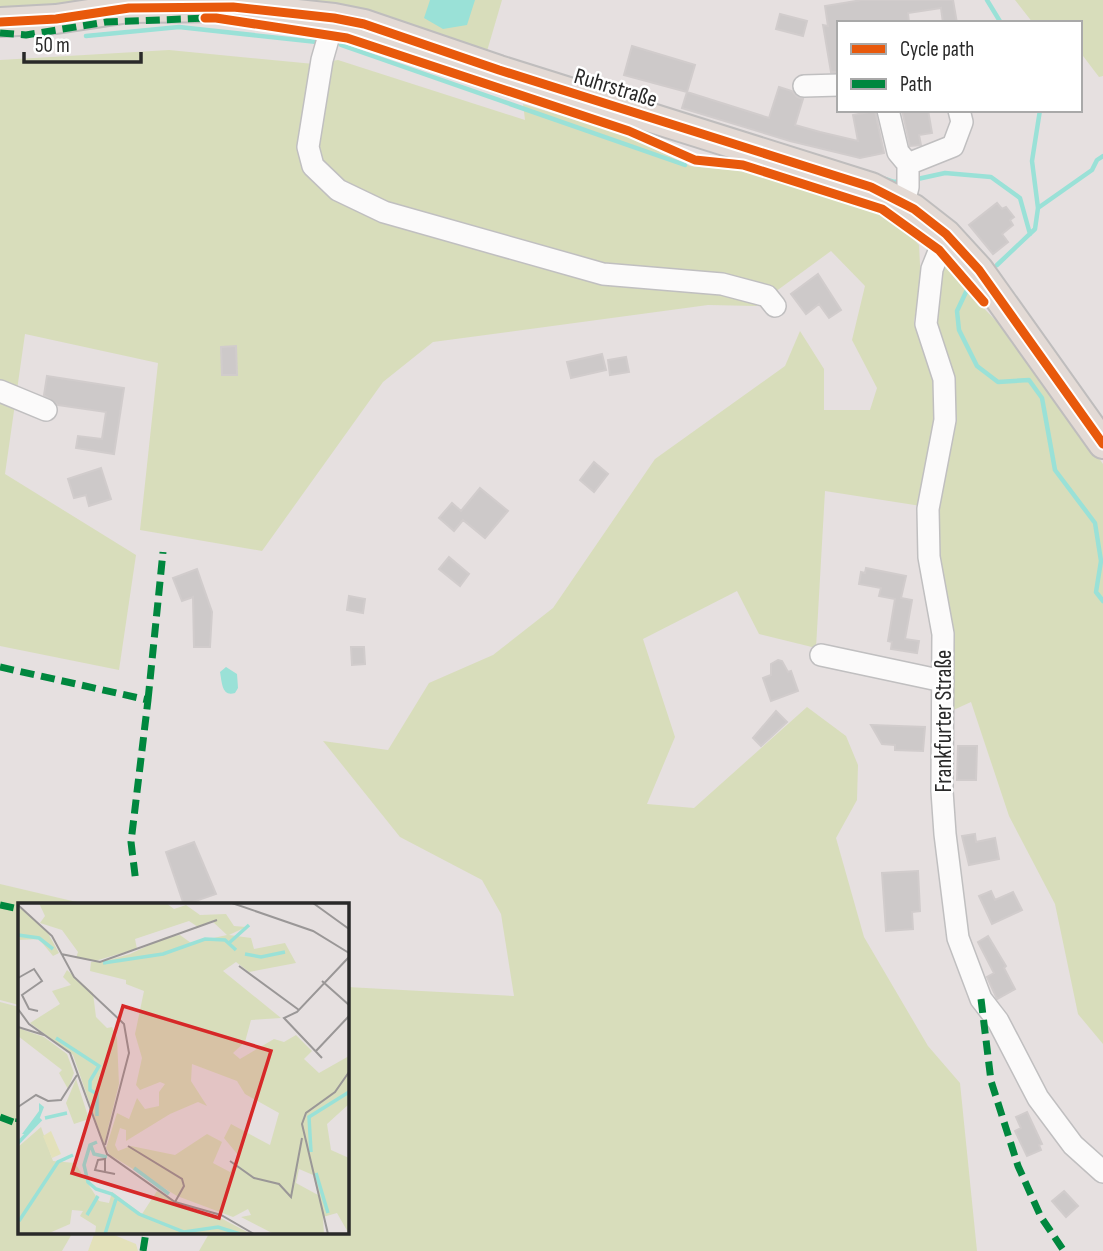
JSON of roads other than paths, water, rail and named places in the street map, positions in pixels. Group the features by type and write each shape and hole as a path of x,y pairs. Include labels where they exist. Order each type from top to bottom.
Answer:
{"main road":[{"name":"Ruhrstraße","path":"0,22 55,19 129,8 233,8 334,18 364,24 499,70 871,187 906,195 979,270 1103,444"}],"street":[{"path":"334,18 322,60 309,146 313,166 338,190 384,212 603,274 722,284 767,296 775,306"},
{"path":"804,86 837,85"},
{"path":"888,112 898,152 908,164 906,195"},
{"path":"908,164 953,146 962,122 960,112"},
{"name":"Frankfurter Straße","path":"946,234 932,269 926,324 944,379 945,420 928,509 929,557 943,634 942,762 945,834 958,938 981,999 998,1021 1038,1098 1073,1145 1103,1172"},
{"path":"0,391 46,411"},
{"path":"821,655 943,681"}],"water":[{"path":"430,0 475,0 467,25 443,29 424,18"},
{"path":"226,667 237,674 238,688 235,693 227,693 223,688 220,672"}],"waterway":[{"path":"987,0 1000,21"},
{"path":"86,36 179,27 317,42"},
{"path":"341,45 685,165"},
{"path":"997,265 1035,229 1038,208 1032,161 1040,112"},
{"path":"1038,208 1092,170 1097,160 1103,156"},
{"path":"913,180 945,173 991,177 1020,198 1030,234"},
{"path":"882,178 900,181"},
{"path":"966,292 957,311 959,330 977,366 998,382 1029,380 1042,398 1055,470 1095,523 1101,561 1096,592 1103,601"}]}
